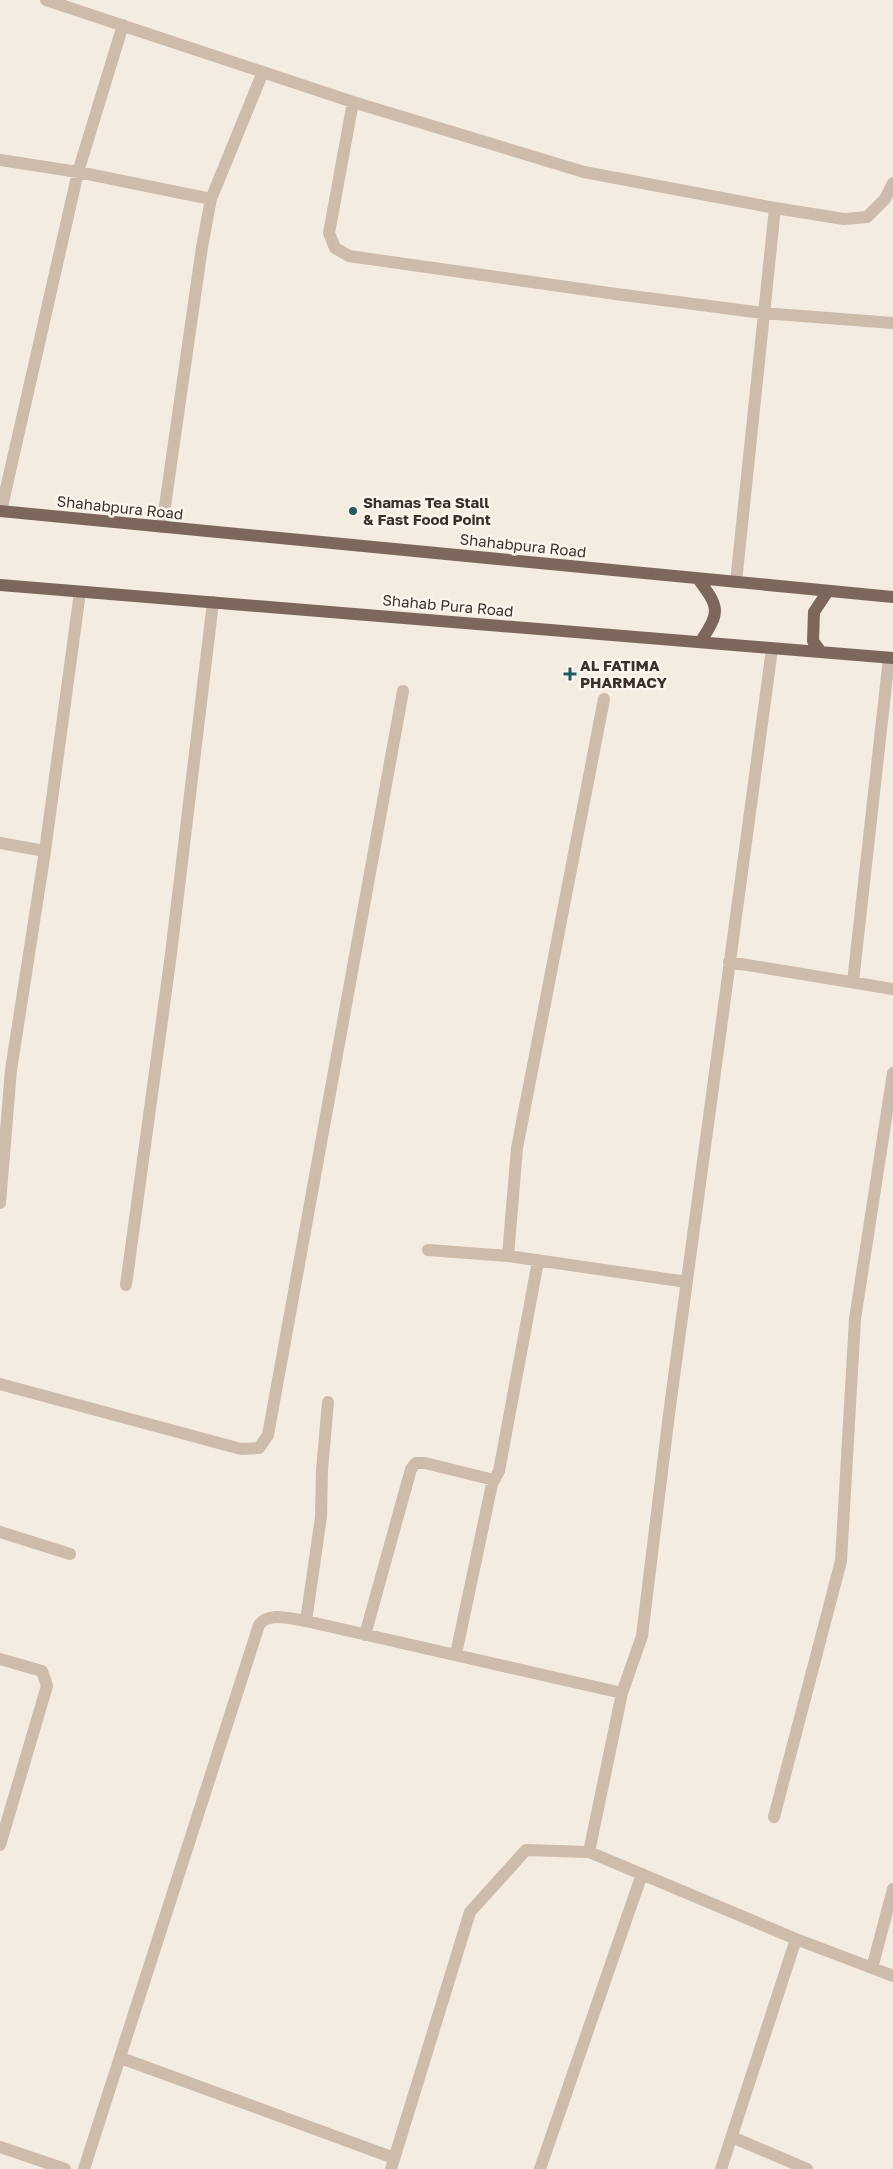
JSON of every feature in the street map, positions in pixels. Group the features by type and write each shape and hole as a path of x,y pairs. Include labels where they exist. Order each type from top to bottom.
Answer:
{"main road":[{"name":"Shahabpura Road","path":"1,511 893,597"},
{"path":"698,579 714,600 714,621 701,641"},
{"name":"Shahab Pura Road","path":"0,585 891,658"},
{"path":"821,652 813,641 814,612 828,591"}],"street":[{"path":"46,0 123,24 353,102 584,172 844,219 866,216 885,199 893,183"},
{"path":"1,511 78,172 123,24"},
{"path":"162,527 202,247 211,199 263,72"},
{"path":"353,102 329,233 335,248 349,256 764,313 893,323"},
{"path":"0,160 78,172 211,199"},
{"path":"736,582 775,208"},
{"path":"0,1203 6,1070 45,851 80,592"},
{"path":"126,1284 171,954 213,602"},
{"path":"589,1852 622,1693 642,1636 687,1282 772,648"},
{"path":"852,982 891,658"},
{"path":"0,1384 241,1449 259,1448 268,1435 403,691"},
{"path":"508,1256 517,1148 604,699"},
{"path":"0,843 45,851"},
{"path":"730,962 893,989"},
{"path":"774,1816 841,1561 855,1319 893,1073"},
{"path":"428,1250 508,1256 687,1282"},
{"path":"456,1654 494,1480 499,1470 538,1260"},
{"path":"306,1621 321,1517 322,1470 328,1402"},
{"path":"365,1635 411,1469 416,1463 425,1463 494,1480"},
{"path":"0,1532 70,1554"},
{"path":"84,2169 259,1625 263,1620 270,1616 306,1621 622,1693"},
{"path":"0,1659 42,1671 47,1686 0,1845"},
{"path":"121,2058 393,2164 470,1912 526,1850 589,1852 796,1939 893,1976"},
{"path":"540,2169 642,1874"},
{"path":"872,1968 893,1888"},
{"path":"721,2169 796,1939"},
{"path":"732,2137 807,2169"},
{"path":"0,2147 65,2169"}],"place":[{"name":"Shamas Tea Stall & Fast Food Point","path":"353,511"},
{"name":"AL FATIMA PHARMACY","path":"570,674"}]}
